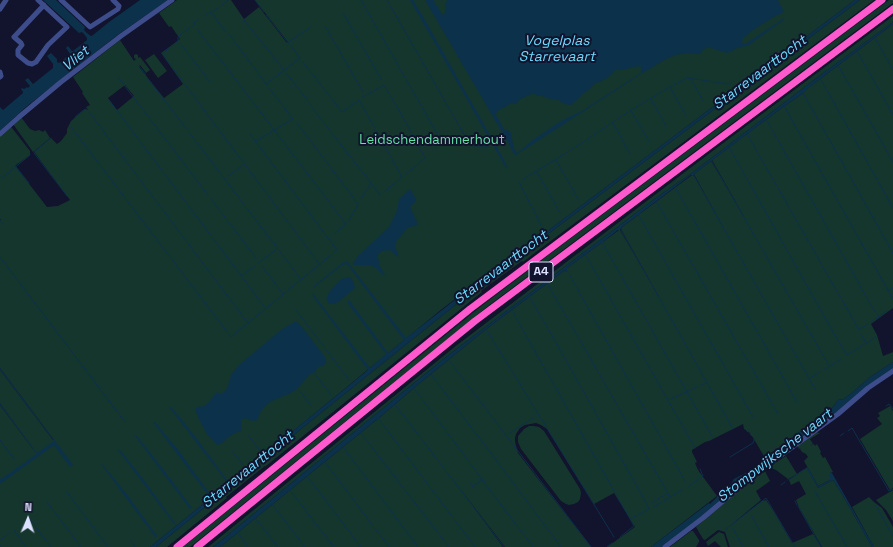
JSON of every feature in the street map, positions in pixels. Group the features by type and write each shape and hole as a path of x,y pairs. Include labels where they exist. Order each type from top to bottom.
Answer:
{"highway":[{"name":"A4","path":"176,547 470,309 882,0"},
{"name":"A4","path":"197,547 475,322 893,9"}],"street":[{"path":"0,9 6,0"},
{"path":"38,0 44,5 67,27 48,45 36,62 32,64 28,63 18,55 18,50 22,45 14,36 44,5"},
{"path":"61,0 90,27 118,9 119,6 113,0"},
{"path":"0,134 18,117 61,82 121,36 172,0"},
{"path":"0,72 0,77"},
{"path":"665,547 703,518 754,475 838,414 868,388 893,371"}],"green space":[{"name":"Leidschendammerhout","path":"177,0 231,0 244,19 259,7 287,43 288,42 255,0 855,0 442,309 150,547 0,547 0,405 36,453 0,403 0,370 54,440 0,368 0,136 11,127 30,151 30,155 15,167 47,207 58,206 70,200 35,151 51,138 57,144 61,141 67,133 67,129 71,121 85,109 88,110 86,107 90,105 73,77 120,40 134,61 136,59 134,58 134,55 136,54 150,70 146,73 140,65 139,67 164,98 183,84 161,53 180,39 159,13","holes":["125,85 134,96 117,110 108,98"]},
{"path":"860,0 874,0 523,262 522,261 481,291 482,292 226,497 227,498 167,547 156,547 484,282"},
{"path":"889,0 893,0 893,3 488,306 190,547 183,547 479,308"},
{"path":"893,16 893,22 656,198 446,357 213,547 208,547 457,345"},
{"path":"893,24 893,308 871,324 877,335 883,356 893,352 893,362 870,377 844,399 838,400 825,415 802,430 765,458 749,432 744,429 743,424 705,442 692,450 697,462 695,463 698,470 717,496 651,547 607,547 635,527 614,493 594,504 547,429 536,423 525,425 520,428 516,434 515,442 518,453 591,547 505,547 461,490 503,547 220,547 485,330 565,270 567,272 567,268 619,230 663,304 621,229 622,227 692,175 694,176 724,229 694,174 711,161 747,222 712,160 802,94 805,90"},
{"path":"154,54 167,71 158,78 145,60"},
{"path":"21,117 30,129 43,132 45,130 50,138 33,152 13,124"},
{"path":"890,406 893,411 893,488 890,490 860,439 882,424 877,418 880,416 878,413"},
{"path":"529,426 539,427 544,431 580,489 581,493 578,502 569,505 561,501 521,449 518,442 518,436"},
{"path":"816,432 820,433 810,439 813,444 810,446 814,444 815,446 817,444 821,452 820,453 823,458 825,457 833,472 830,473 830,480 818,486 804,461 808,457 802,452 800,449 801,448 799,449 798,447 798,445"},
{"path":"786,456 797,474 788,479 776,470 769,467"},
{"path":"807,467 818,488 833,480 872,547 822,547 796,500 806,494 799,481 791,485 789,480"},
{"path":"765,471 770,481 756,491 761,500 725,530 762,501 766,500 792,543 813,534 821,547 730,547 725,532 718,530 705,540 703,539 696,527 747,484"},
{"path":"893,490 893,521 886,510 876,500"},
{"path":"869,497 882,508 893,527 893,547 874,547 852,507"},
{"path":"693,531 699,540 696,547 670,547"},
{"path":"719,532 724,534 728,547 721,547 715,541 708,546 706,542"}],"water":[{"name":"Vliet","path":"43,0 56,0 85,27 84,30 91,36 140,0 168,0 97,51 26,107 0,131 0,107 3,110 23,93 22,88 28,88 30,86 25,80 28,78 33,84 53,68 53,64 47,56 51,53 59,63 70,54 66,48 68,46 73,51 87,40 82,32 79,33"},
{"path":"410,0 413,0 426,22 504,160 507,167 506,168"},
{"name":"Vogelplas Starrevaart","path":"425,0 433,0 444,15 447,0 778,0 784,12 753,30 743,38 742,43 745,44 784,18 785,19 749,45 727,53 708,47 700,54 686,53 666,59 516,155","holes":["638,66 641,67 641,73 580,112 558,123 530,142 517,153 514,149 512,133 504,129 496,115 497,111 512,103 516,104 520,99 534,93 537,96 554,100 557,99 564,104 571,105 595,83 606,79 617,69 622,70"]},
{"name":"Starrevaarttocht","path":"855,0 860,0 484,282 156,547 150,547 368,370 312,295 313,294 370,368 386,354 347,302 349,300 388,353 404,340 347,264 341,266 313,288 340,265 347,261 406,338 492,271 529,245"},
{"path":"893,22 893,24 802,94 694,174 695,176 691,175 620,230 567,268 567,272 565,270 485,330 220,547 213,547 446,357 656,198"},
{"path":"410,189 416,201 410,207 418,224 416,226 408,227 396,242 395,247 399,256 398,257 390,250 382,251 378,254 379,265 385,275 384,276 375,267 368,265 354,265 353,263 359,255 389,227 397,211 399,199"},
{"path":"350,277 355,288 338,302 329,304 327,299 329,292 340,280"},
{"path":"296,321 325,357 326,362 323,366 318,367 315,372 309,375 296,390 268,403 261,411 257,420 253,421 244,418 241,420 241,431 235,433 224,442 217,445 207,434 195,410 197,407 207,404 217,392 221,394 227,389 231,375 239,365 281,330"},
{"name":"Stompwijksche vaart","path":"893,362 893,369 700,518 662,547 651,547 709,503 710,504 723,490 725,491 727,489 734,479 756,467 765,458 802,430 825,415 838,400 844,399 870,377"},
{"path":"0,368 73,465 70,467 54,445 0,484 0,478 1,479 37,454 0,403 37,453 54,441"},
{"path":"169,407 171,407 194,435 227,480 226,481"},
{"path":"153,422 155,422 178,450 210,494 209,496"},
{"path":"136,435 192,508 190,509 135,436"},
{"path":"118,450 120,450 143,479 175,523 174,524"},
{"path":"101,464 125,492 157,536 156,538"},
{"path":"806,468 808,468 818,486 830,480 829,474 832,473 874,547 872,547 833,480 818,488"}],"waterway":[{"path":"222,5 228,0"},
{"path":"255,0 264,12"},
{"path":"361,0 444,146"},
{"path":"387,0 470,145 448,145"},
{"path":"204,16 219,7"},
{"path":"211,12 225,31"},
{"path":"343,13 381,79"},
{"path":"266,15 289,44"},
{"path":"198,20 194,23 194,25 180,35 178,37 178,41 163,53 163,55 320,265"},
{"path":"244,20 284,70"},
{"path":"325,26 363,92"},
{"path":"288,42 311,27"},
{"path":"197,29 346,224 333,235"},
{"path":"228,33 267,85"},
{"path":"875,38 893,70"},
{"path":"181,44 209,81"},
{"path":"266,84 300,58 291,46"},
{"path":"857,51 893,115"},
{"path":"303,62 342,112 359,100 402,177 384,192"},
{"path":"838,65 893,162"},
{"path":"139,66 146,75"},
{"path":"287,74 311,105"},
{"path":"118,77 208,195"},
{"path":"147,78 164,100"},
{"name":"Starrevaarttocht","path":"522,180 631,110 687,78 730,84"},
{"path":"820,78 893,208"},
{"path":"691,79 703,101"},
{"path":"363,97 384,85 400,112 425,158 406,174"},
{"path":"670,87 686,116"},
{"path":"256,141 293,119 269,88"},
{"path":"803,93 893,253"},
{"path":"651,99 666,126"},
{"path":"109,100 266,309"},
{"path":"166,102 300,278"},
{"path":"784,106 893,299"},
{"path":"75,117 85,109 87,110"},
{"path":"313,109 371,183"},
{"path":"631,111 649,141"},
{"path":"89,112 248,323"},
{"path":"766,119 879,317"},
{"path":"297,123 358,204 349,221"},
{"path":"613,123 630,154"},
{"path":"71,127 231,337 337,250 250,134"},
{"path":"747,134 859,330 868,324"},
{"path":"51,138 34,153 67,196"},
{"path":"474,146 488,146"},
{"path":"729,147 847,355 876,337"},
{"path":"2,178 30,155"},
{"path":"556,160 578,199"},
{"path":"711,160 828,364"},
{"path":"228,176 243,165"},
{"path":"16,167 29,183"},
{"path":"537,172 560,213"},
{"path":"694,176 815,389"},
{"name":"Starrevaarttocht","path":"519,182 545,233"},
{"path":"361,199 371,183 380,195"},
{"path":"675,187 797,402"},
{"path":"211,199 256,258"},
{"path":"656,201 778,414"},
{"path":"638,214 753,417"},
{"path":"0,220 3,224"},
{"path":"621,230 733,429"},
{"path":"602,242 713,438"},
{"path":"258,263 277,249"},
{"path":"585,254 695,448"},
{"path":"0,257 125,422"},
{"path":"241,276 255,266"},
{"path":"262,266 283,294"},
{"path":"569,274 685,481"},
{"path":"547,283 670,497 682,490"},
{"path":"889,290 893,288"},
{"path":"529,296 554,339"},
{"path":"511,309 634,526 620,537"},
{"path":"296,310 349,380"},
{"path":"871,322 887,311"},
{"path":"486,329 614,537"},
{"path":"861,334 866,343"},
{"path":"555,341 649,508 640,514"},
{"path":"448,359 453,365"},
{"path":"824,370 841,359"},
{"path":"454,367 591,547"},
{"path":"810,378 820,372"},
{"path":"430,373 473,430"},
{"path":"315,374 331,395"},
{"path":"701,385 706,383"},
{"path":"413,387 476,471"},
{"path":"671,399 697,387"},
{"path":"300,391 312,407"},
{"path":"394,403 504,547"},
{"path":"886,406 889,404 893,409"},
{"path":"378,418 475,547"},
{"path":"510,433 533,418"},
{"path":"848,431 852,428 889,491 893,489"},
{"path":"360,432 449,547"},
{"path":"475,432 561,547"},
{"path":"840,436 844,433"},
{"name":"Starrevaarttocht","path":"248,435 261,452"},
{"path":"730,457 753,443 754,439"},
{"path":"0,440 14,459"},
{"path":"343,447 418,547"},
{"name":"Starrevaarttocht","path":"232,451 244,466"},
{"path":"324,461 389,547"},
{"path":"689,486 703,476 700,469"},
{"path":"788,480 805,469"},
{"path":"477,473 533,547"},
{"path":"307,476 361,547"},
{"path":"473,486 482,480"},
{"path":"781,485 785,482"},
{"path":"470,483 474,488"},
{"path":"289,489 334,547"},
{"path":"66,491 108,547"},
{"path":"815,491 847,547"},
{"path":"652,502 667,494"},
{"path":"654,507 670,497"},
{"path":"725,530 766,498 795,547"},
{"path":"795,501 797,505"},
{"path":"47,502 81,547"},
{"path":"271,503 305,547"},
{"path":"798,506 821,547"},
{"path":"876,506 893,536"},
{"path":"630,519 638,515"},
{"path":"751,515 769,547"},
{"path":"28,517 51,547"},
{"path":"255,518 278,547"},
{"path":"733,529 743,547"},
{"path":"14,530 26,547"},
{"path":"1,540 10,532"},
{"path":"237,532 248,547"},
{"path":"131,541 135,547"},
{"path":"607,547 612,543"}]}
